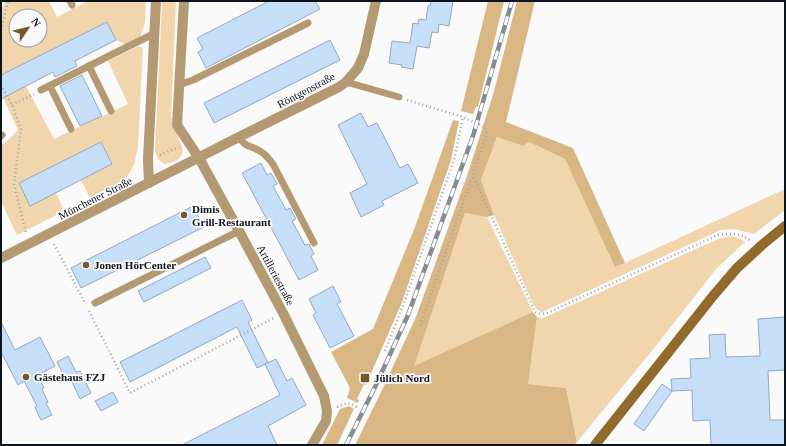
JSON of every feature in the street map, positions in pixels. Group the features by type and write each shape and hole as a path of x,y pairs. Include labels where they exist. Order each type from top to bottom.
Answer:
{"main road":[{"path":"595,445 737,268 759,247 785,226"}],"street":[{"path":"149,183 148,159 156,1"},
{"name":"Artilleriestraße","path":"184,1 177,125 199,158 239,231 283,313 324,396 328,411 326,421 312,445"},
{"name":"Röntgenstraße","path":"199,158 324,95 346,82 358,68 364,54 376,1"},
{"name":"Münchener Straße","path":"1,258 199,158"}],"lane":[{"path":"179,85 193,80 308,23"},
{"path":"41,90 155,33"},
{"path":"89,66 111,111"},
{"path":"346,82 399,97"},
{"path":"50,86 71,129"},
{"path":"239,137 243,143 265,154 273,164 314,243"},
{"path":"96,303 239,231"}],"path":[{"path":"1,30 8,1"},
{"path":"1,85 12,105 21,129 14,184 29,245"},
{"path":"12,105 41,90"},
{"path":"399,97 463,117 485,127 487,133 420,325"},
{"path":"384,351 404,303 454,160 463,117"},
{"path":"148,159 189,143"},
{"path":"473,175 535,312 542,314 554,310 718,235 730,233 747,237 759,247"},
{"path":"49,234 130,393 283,313"},
{"path":"338,406 350,403 357,407"}],"shaded area":[{"path":"3,1 49,1 57,17 88,1 146,1 145,23 140,37 125,44 116,40 107,22 3,74 26,86 54,139 128,104 108,61 139,46 143,48 138,146 134,165 127,177 114,188 91,200 81,180 112,164 101,142 19,183 30,205 56,193 64,211 17,235 1,202 1,145 18,130 1,93 1,7 5,5"},
{"path":"162,1 176,1 171,117 183,150 179,159 171,163 164,164 158,159 155,151"},
{"path":"488,1 504,1 478,107 476,107 473,114 461,111"},
{"path":"517,1 535,1 506,122 573,148 625,263 615,267 565,159 529,142 523,146 497,137 481,180 494,215 487,217 465,213 414,366 533,312 537,317 528,384 566,388 577,442 574,445 355,445 416,317 468,173 493,95"},
{"path":"453,120 459,121 451,160 402,302 366,385 364,384 357,399 359,400 358,403 347,398 350,388 331,352 373,329 415,227"},
{"path":"497,137 523,146 529,142 565,159 616,267 785,189 785,210 754,234 734,229 721,230 542,312 537,310 533,304 494,215 481,180"},
{"path":"465,213 487,217 533,312 413,367"},
{"path":"731,236 739,238 745,242 716,269 655,347 577,442 566,388 528,384 537,317 543,318 718,239"},
{"path":"349,406 354,409 337,445 322,445 340,409"}],"building":[{"path":"269,1 315,1 320,9 206,68 198,52 203,49 197,38"},
{"path":"431,1 453,1 449,26 439,24 438,33 432,32 429,48 417,46 413,69 401,67 402,65 389,63 392,41 410,43 413,23 418,24 419,19 426,20 428,6 430,6"},
{"path":"107,22 116,40 75,61 77,66 55,77 53,72 1,99 1,75"},
{"path":"330,40 340,60 214,123 204,103"},
{"path":"82,75 102,116 80,126 60,86"},
{"path":"361,113 368,127 377,123 400,168 408,164 418,183 382,201 384,205 361,217 350,193 367,184 338,125"},
{"path":"101,142 112,164 30,206 19,183"},
{"path":"261,163 267,175 271,173 277,184 273,186 286,210 290,208 296,219 292,221 305,245 309,244 314,254 311,256 318,270 299,280 242,173"},
{"path":"193,206 204,227 81,288 71,268"},
{"path":"205,257 211,268 144,302 138,291"},
{"path":"333,286 341,302 337,304 354,336 330,348 313,315 316,313 309,299"},
{"path":"242,300 252,320 248,322 268,363 257,368 237,327 130,382 120,362"},
{"path":"785,317 785,370 768,371 770,420 785,420 785,445 711,445 710,420 693,421 692,390 672,391 671,379 691,378 690,359 710,358 709,335 725,334 726,357 760,356 758,319"},
{"name":"Gästehaus FZJ","path":"1,322 15,350 40,337 55,366 38,375 48,402 46,403 52,415 41,420 35,407 37,406 24,381 18,385 1,352"},
{"path":"68,356 76,372 80,371 91,393 80,399 69,376 65,378 57,362"},
{"path":"276,359 287,381 292,378 306,405 268,426 277,445 182,445 280,395 265,364"},
{"path":"662,384 672,391 644,431 634,424"},
{"path":"113,392 118,402 101,411 95,401"}],"railway":[{"path":"346,445 376,385 408,315 473,136 512,1"}],"place":[{"name":"Dimis Grill-Restaurant","path":"184,215"},
{"name":"Jonen HörCenter","path":"86,265"},
{"name":"Gästehaus FZJ","path":"26,377"},
{"name":"Jülich Nord","path":"365,378"}]}
